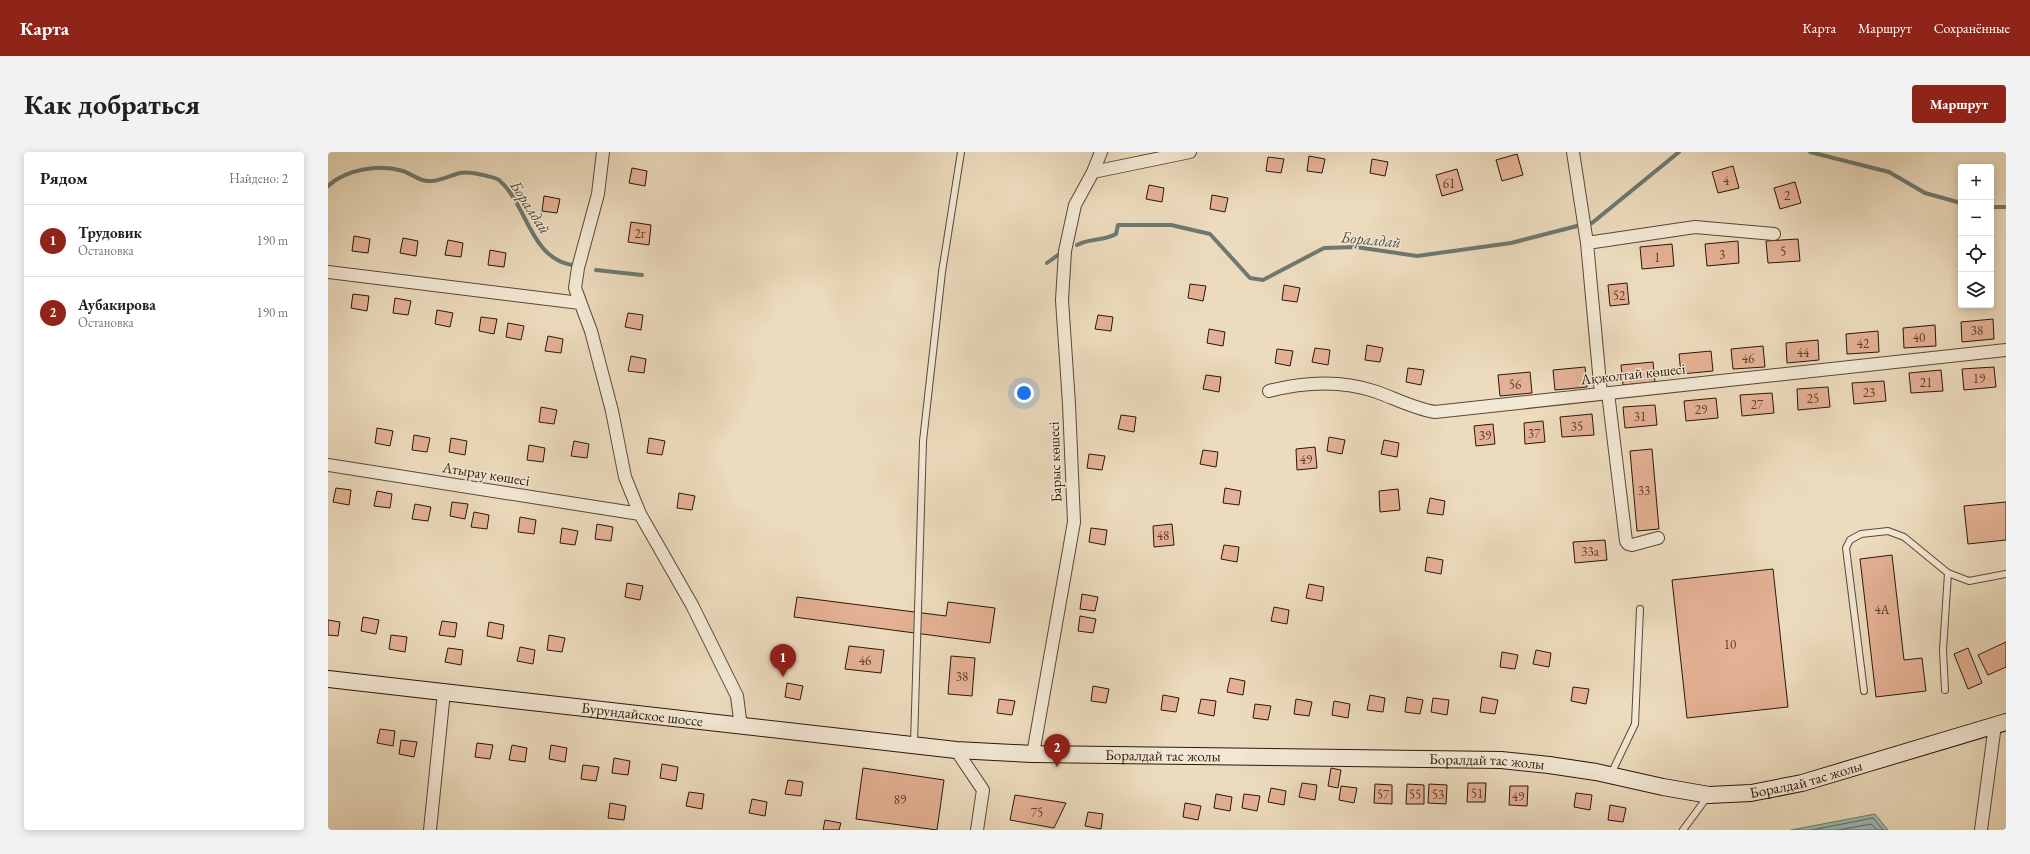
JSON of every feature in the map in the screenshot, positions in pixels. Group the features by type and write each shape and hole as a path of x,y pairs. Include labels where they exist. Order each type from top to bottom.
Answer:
{"main road":[{"name":"Бурундайское шоссе","path":"328,679 741,727 956,750"},
{"name":"Боралдай тас жолы","path":"956,750 1033,754 1501,760 1549,765 1611,775 1662,788 1709,795 1751,793 1802,783 2000,724"}],"street":[{"path":"604,152 598,194 578,268 575,288 591,331 597,353 612,411 625,478 640,514 692,605 737,696 741,727"},
{"name":"Барыс көшесі","path":"1033,754 1074,522 1069,404 1062,300 1065,251 1075,205 1093,172 1101,152"},
{"path":"1093,172 1190,152"},
{"path":"1573,152 1587,243 1605,393 1626,541 1628,544 1632,545 1658,538"},
{"path":"1587,243 1695,227 1774,234"},
{"path":"328,272 580,303"},
{"name":"Ақжолтай көшесі","path":"1269,391 1290,386 1335,383 1350,385 1376,392 1424,410 1435,412 2006,350"},
{"name":"Атырау көшесі","path":"328,465 640,514"},
{"path":"430,830 444,692"},
{"path":"1981,830 2000,724"},
{"path":"956,750 982,790 977,830"}],"lane":[{"path":"914,746 923,441 942,272 961,152"},
{"path":"1864,691 1846,548 1850,540 1861,534 1888,531 1904,537 1948,574 1969,581 2006,574"},
{"path":"1945,690 1943,650 1948,574"},
{"path":"1611,775 1635,724 1640,609"},
{"path":"1682,830 1709,795"}],"water":[{"path":"1875,814 1888,830 1791,830"}],"building":[{"path":"1517,154 1523,175 1502,181 1496,160"},
{"path":"1309,156 1325,159 1322,173 1307,171"},
{"path":"1268,157 1284,159 1281,173 1266,171"},
{"path":"1372,159 1388,162 1385,176 1370,173"},
{"path":"1733,166 1739,188 1718,193 1712,172"},
{"path":"632,168 647,171 645,186 629,183"},
{"path":"1457,169 1463,190 1442,196 1436,175"},
{"path":"1795,182 1801,203 1780,209 1774,188"},
{"path":"1149,185 1164,188 1162,202 1146,199"},
{"path":"1212,195 1228,198 1225,212 1210,209"},
{"path":"544,196 560,199 557,213 542,211"},
{"path":"631,222 651,225 649,245 628,242"},
{"path":"354,236 370,239 368,253 352,251"},
{"path":"403,238 418,241 416,256 400,253"},
{"path":"1798,239 1800,261 1768,263 1766,241"},
{"path":"448,240 463,243 461,257 445,255"},
{"path":"1738,241 1739,263 1707,266 1705,244"},
{"path":"1672,244 1674,266 1642,269 1640,247"},
{"path":"490,250 506,253 504,267 488,265"},
{"path":"1627,283 1629,304 1610,306 1608,285"},
{"path":"1190,284 1206,286 1203,301 1188,298"},
{"path":"1284,285 1300,288 1297,302 1282,300"},
{"path":"353,294 369,296 367,311 351,308"},
{"path":"395,298 411,301 408,315 393,313"},
{"path":"437,310 453,313 450,327 435,324"},
{"path":"628,313 643,315 641,330 625,327"},
{"path":"1098,315 1113,317 1111,331 1095,329"},
{"path":"481,317 497,319 494,334 479,331"},
{"path":"1993,319 1994,339 1962,342 1961,322"},
{"path":"508,323 524,326 521,340 506,337"},
{"path":"1935,325 1936,346 1904,348 1903,328"},
{"path":"1209,329 1225,332 1223,346 1207,343"},
{"path":"1878,331 1879,352 1847,354 1846,334"},
{"path":"548,336 563,339 561,353 545,351"},
{"path":"1818,340 1819,360 1787,363 1786,343"},
{"path":"1367,345 1383,348 1380,362 1365,360"},
{"path":"1763,346 1765,367 1733,369 1731,349"},
{"path":"1315,348 1330,350 1328,365 1312,362"},
{"path":"1277,349 1293,351 1290,366 1275,363"},
{"path":"1711,351 1713,371 1681,374 1679,354"},
{"path":"631,356 646,359 644,373 628,371"},
{"path":"1653,362 1655,382 1623,385 1621,365"},
{"path":"1585,367 1587,387 1555,390 1553,370"},
{"path":"1994,367 1996,387 1964,390 1962,369"},
{"path":"1408,368 1424,370 1421,385 1406,382"},
{"path":"1941,370 1943,391 1911,393 1909,373"},
{"path":"1530,372 1532,393 1500,396 1498,375"},
{"path":"1206,375 1221,377 1219,392 1203,389"},
{"path":"1884,381 1886,401 1854,404 1852,383"},
{"path":"1828,387 1830,407 1798,410 1797,389"},
{"path":"1772,393 1774,413 1742,416 1740,395"},
{"path":"1716,398 1718,418 1686,421 1684,401"},
{"path":"1655,405 1657,425 1625,428 1623,407"},
{"path":"541,407 557,410 554,424 539,422"},
{"path":"1592,414 1594,435 1562,437 1560,417"},
{"path":"1121,415 1136,417 1134,432 1118,429"},
{"path":"1543,421 1545,442 1525,444 1524,423"},
{"path":"1493,424 1495,444 1476,446 1474,426"},
{"path":"377,428 393,431 390,446 375,443"},
{"path":"414,435 430,438 427,452 412,450"},
{"path":"1329,437 1345,440 1342,454 1327,451"},
{"path":"451,438 467,441 465,455 449,452"},
{"path":"649,438 665,441 662,455 647,453"},
{"path":"1384,440 1399,443 1397,457 1381,454"},
{"path":"574,441 589,444 587,458 571,456"},
{"path":"529,445 545,448 543,462 527,460"},
{"path":"1315,447 1317,468 1297,470 1296,449"},
{"path":"1652,449 1659,529 1637,531 1630,451"},
{"path":"1203,450 1218,452 1216,467 1200,464"},
{"path":"1089,454 1105,456 1102,470 1087,468"},
{"path":"336,488 351,490 349,505 333,502"},
{"path":"1225,488 1241,491 1239,505 1223,503"},
{"path":"1398,489 1400,510 1380,512 1379,491"},
{"path":"377,491 392,494 390,508 374,506"},
{"path":"679,493 695,496 692,510 677,508"},
{"path":"1430,498 1445,501 1443,515 1427,513"},
{"path":"452,502 468,504 465,519 450,516"},
{"path":"2006,502 2006,540 1968,544 1964,506"},
{"path":"415,504 431,507 428,521 412,519"},
{"path":"474,512 489,515 487,529 471,527"},
{"path":"520,517 536,520 534,534 518,532"},
{"path":"597,524 613,527 611,541 595,539"},
{"path":"1172,524 1174,545 1154,547 1153,526"},
{"path":"562,528 578,531 575,545 560,543"},
{"path":"1091,528 1107,530 1105,545 1089,542"},
{"path":"1605,540 1607,560 1575,563 1573,542"},
{"path":"1224,545 1239,547 1237,562 1221,559"},
{"path":"1892,555 1904,660 1922,658 1926,691 1876,697 1860,559"},
{"path":"1427,557 1443,560 1441,574 1425,571"},
{"path":"1773,569 1788,707 1687,718 1672,580"},
{"path":"627,583 643,586 640,600 625,597"},
{"path":"1309,584 1324,587 1322,601 1306,598"},
{"path":"1082,594 1098,597 1095,611 1080,609"},
{"path":"797,597 946,616 948,602 995,608 990,643 794,617"},
{"path":"1274,607 1289,610 1287,624 1271,621"},
{"path":"1080,616 1096,619 1093,633 1078,631"},
{"path":"363,617 379,620 376,634 361,631"},
{"path":"328,620 340,622 338,636 328,635"},
{"path":"442,621 457,623 455,637 439,635"},
{"path":"489,622 504,625 502,639 487,636"},
{"path":"391,635 407,637 405,652 389,649"},
{"path":"549,635 565,638 562,652 547,650"},
{"path":"2006,642 2006,667 1988,675 1978,655"},
{"path":"849,646 884,650 881,673 845,669"},
{"path":"520,647 535,650 533,664 517,661"},
{"path":"448,648 463,650 461,665 445,662"},
{"path":"1968,648 1982,683 1968,689 1954,654"},
{"path":"1536,650 1551,653 1549,667 1533,664"},
{"path":"1502,652 1518,655 1515,669 1500,667"},
{"path":"951,656 975,658 972,696 948,694"},
{"path":"1230,678 1245,681 1243,695 1227,692"},
{"path":"787,683 803,686 800,700 785,697"},
{"path":"1093,686 1109,689 1106,703 1091,701"},
{"path":"1573,687 1589,689 1586,704 1571,701"},
{"path":"1163,695 1179,698 1176,712 1161,710"},
{"path":"1370,695 1385,698 1383,712 1367,710"},
{"path":"1407,697 1423,700 1420,714 1405,712"},
{"path":"1482,697 1498,700 1495,714 1480,712"},
{"path":"1433,698 1449,700 1447,715 1431,712"},
{"path":"999,699 1015,701 1012,715 997,713"},
{"path":"1201,699 1216,701 1214,716 1198,713"},
{"path":"1296,699 1312,702 1309,716 1294,714"},
{"path":"1334,701 1350,704 1348,718 1332,715"},
{"path":"1255,704 1271,706 1268,720 1253,718"},
{"path":"380,729 395,731 393,746 377,743"},
{"path":"401,740 417,742 414,757 399,754"},
{"path":"477,743 493,745 490,759 475,757"},
{"path":"512,745 527,748 525,762 509,760"},
{"path":"551,745 567,748 565,762 549,759"},
{"path":"614,758 630,761 628,775 612,773"},
{"path":"662,764 678,767 676,781 660,778"},
{"path":"583,765 599,767 596,781 581,779"},
{"path":"863,768 944,780 937,830 856,819"},
{"path":"1331,768 1341,770 1338,788 1328,786"},
{"path":"788,780 803,782 801,796 785,794"},
{"path":"1302,783 1317,785 1315,800 1299,797"},
{"path":"1468,783 1486,783 1485,802 1467,802"},
{"path":"1375,784 1392,785 1392,804 1374,803"},
{"path":"1407,784 1424,785 1424,804 1406,804"},
{"path":"1429,784 1447,785 1446,804 1428,803"},
{"path":"1341,786 1357,788 1354,803 1339,800"},
{"path":"1510,786 1528,786 1527,806 1509,805"},
{"path":"1271,788 1286,791 1284,805 1268,802"},
{"path":"689,792 704,794 702,809 686,806"},
{"path":"1576,793 1592,795 1590,810 1574,807"},
{"path":"1216,794 1232,797 1230,811 1214,808"},
{"path":"1244,794 1260,796 1257,811 1242,808"},
{"path":"1015,795 1066,803 1054,828 1010,820"},
{"path":"752,799 767,802 765,816 749,813"},
{"path":"610,803 626,806 624,820 608,818"},
{"path":"1185,803 1201,806 1198,820 1183,817"},
{"path":"1610,805 1626,808 1623,822 1608,820"},
{"path":"1088,812 1103,814 1101,829 1085,826"},
{"path":"825,820 841,823 839,830 823,830"}],"waterway":[{"name":"Боралдай","path":"1592,223 1679,152"},
{"name":"Боралдай","path":"1810,152 1889,172 1925,193 1958,202"},
{"name":"Боралдай","path":"328,186 335,180 353,172 373,168 403,171 427,181 435,181 463,172 495,178 499,180 508,190 530,229 547,252 558,260 572,265"},
{"name":"Боралдай","path":"1994,207 2006,207"},
{"name":"Боралдай","path":"1077,245 1087,241 1107,238 1116,234 1118,225 1171,225 1210,234 1250,278 1263,280 1324,248 1356,247 1417,256 1511,243 1577,226"},
{"name":"Боралдай","path":"1047,263 1058,255"},
{"name":"Боралдай","path":"596,270 642,275"}],"place":[{"name":"Трудовик","path":"783,677"},
{"name":"Аубакирова","path":"1057,767"}]}
